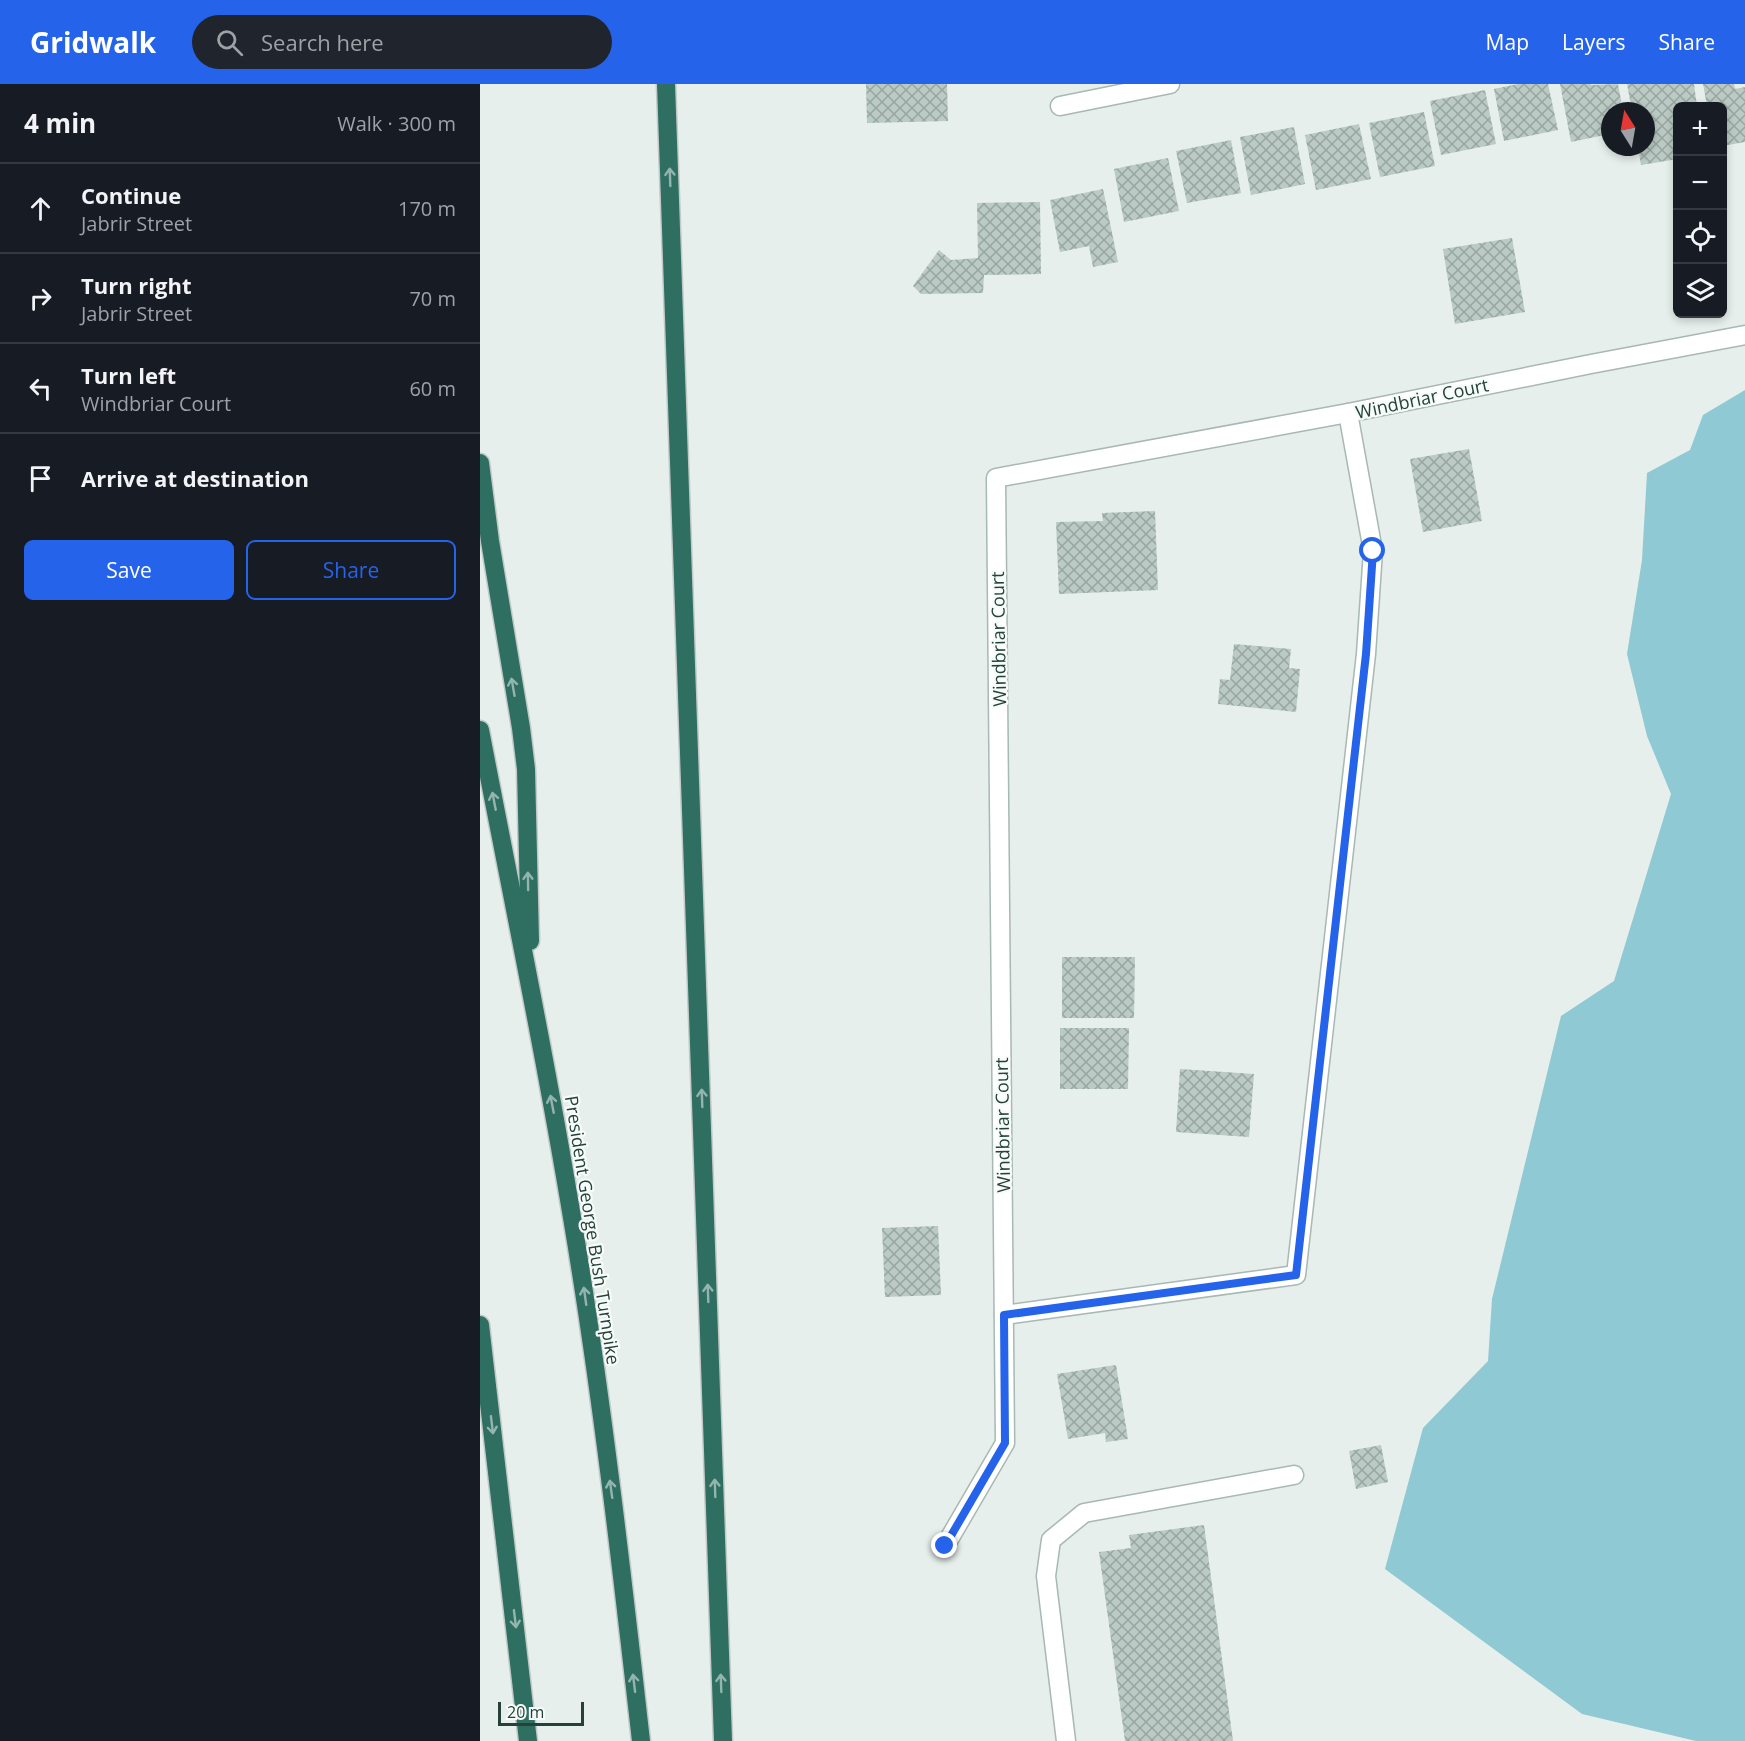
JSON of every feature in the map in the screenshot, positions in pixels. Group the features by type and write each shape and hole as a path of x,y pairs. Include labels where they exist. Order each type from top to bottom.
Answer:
{"highway":[{"path":"666,84 723,1741"},
{"path":"480,463 502,618 521,728 525,769 533,1002"},
{"name":"President George Bush Turnpike","path":"480,730 561,1149 584,1294 612,1501 641,1741"},
{"path":"480,1325 528,1741"}],"street":[{"path":"1060,106 1170,84"},
{"name":"Windbriar Court","path":"945,1546 1005,1443 996,478 1348,413 1745,335"},
{"path":"1004,1315 1296,1275 1366,654 1373,551 1348,413"},
{"path":"1066,1741 1046,1576 1052,1540 1084,1513 1294,1475"}],"water":[{"path":"1745,390 1745,1741 1696,1741 1582,1714 1385,1569 1423,1428 1488,1361 1492,1299 1561,1016 1614,981 1671,794 1647,736 1627,654 1642,560 1647,473 1690,450 1703,415"}],"building":[{"path":"866,84 947,84 948,121 867,123"},
{"path":"1518,84 1548,84 1558,130 1504,141 1494,89"},
{"path":"1560,84 1618,84 1621,102 1601,102 1601,136 1571,142"},
{"path":"1627,84 1694,84 1696,102 1673,102 1673,160 1641,165 1640,156 1655,156 1655,102 1630,102"},
{"path":"1703,84 1734,84 1735,89 1745,87 1745,142 1727,145 1727,102 1706,102"},
{"path":"1485,90 1496,144 1441,155 1430,101"},
{"path":"1424,112 1435,166 1380,177 1369,123"},
{"path":"1359,124 1371,179 1316,190 1305,135"},
{"path":"1294,127 1305,184 1251,195 1240,137"},
{"path":"1231,140 1241,193 1187,203 1176,151"},
{"path":"1168,158 1179,211 1124,222 1114,169"},
{"path":"1103,189 1118,262 1093,267 1089,246 1060,252 1050,200"},
{"path":"1040,202 1041,274 984,275 983,293 921,294 913,286 939,250 951,260 978,258 977,203"},
{"path":"1512,238 1525,312 1455,324 1443,249"},
{"path":"1469,449 1482,521 1423,532 1410,459"},
{"path":"1155,511 1158,590 1059,594 1056,522 1103,521 1102,513"},
{"path":"1234,644 1291,649 1289,668 1300,669 1296,712 1218,704 1220,679 1230,680"},
{"path":"1062,957 1135,957 1134,1018 1062,1018"},
{"path":"1060,1028 1129,1028 1128,1089 1060,1089"},
{"path":"1180,1069 1254,1074 1249,1137 1176,1132"},
{"path":"938,1226 941,1295 885,1297 882,1228"},
{"path":"1116,1365 1128,1439 1106,1442 1105,1433 1068,1439 1057,1374"},
{"path":"1381,1445 1388,1482 1356,1489 1349,1451"},
{"path":"1204,1525 1233,1741 1125,1741 1099,1552 1131,1548 1129,1535"}],"route":[{"path":"945,1546 1005,1443 1004,1315 1296,1275 1366,654 1373,551"}]}
